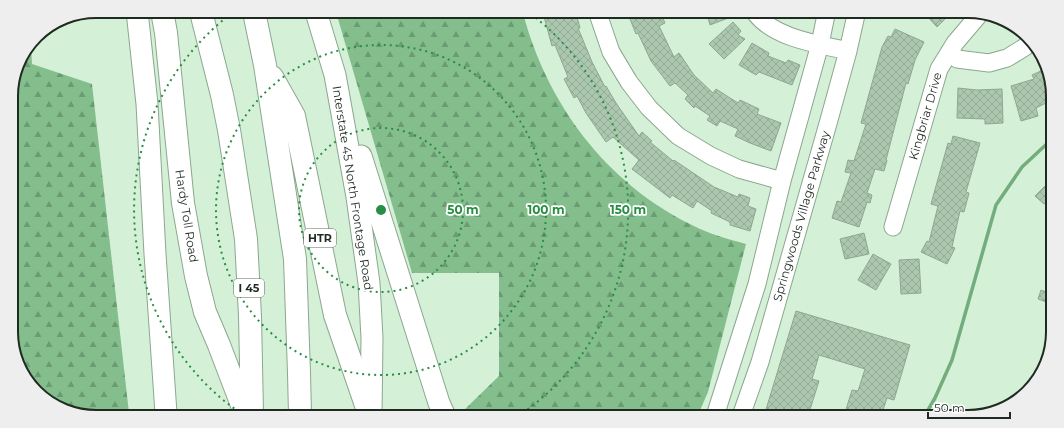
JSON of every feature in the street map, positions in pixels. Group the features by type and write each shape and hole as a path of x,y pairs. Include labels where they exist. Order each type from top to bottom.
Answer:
{"highway":[{"name":"Hardy Toll Road","path":"163,18 183,203 196,276 205,312 220,345 244,410"},
{"name":"I 45","path":"203,18 219,79 228,123 246,239 250,316 252,410"},
{"path":"255,18 265,65 295,259 300,410"},
{"name":"HTR","path":"265,65 294,116 335,315 369,410"}],"main road":[{"path":"138,18 147,104 155,254 166,410"},
{"name":"Interstate 45 North Frontage Road","path":"318,18 335,75 357,197 369,283 372,338 370,410"},
{"path":"335,75 434,388 442,410"}],"street":[{"path":"599,18 611,52 629,82 649,108 678,136 711,156 739,169 782,181"},
{"path":"759,18 782,34 848,51"},
{"name":"Springwoods Village Parkway","path":"716,410 757,284 782,181 820,44 825,18"},
{"name":"Springwoods Village Parkway","path":"743,410 760,362 848,51 855,18"},
{"name":"Kingbriar Drive","path":"893,227 939,69 950,51 976,19"},
{"path":"950,51 956,59 989,63 1007,58 1027,45"},
{"path":"757,284 780,290"}],"green space":[{"path":"338,18 525,18 547,79 564,109 584,137 607,163 633,187 661,208 705,231 746,244 708,392 700,410 464,410 499,376 499,273 412,273"},
{"path":"31,53 32,64 92,84 129,410 86,409 71,406 53,397 37,383 31,375 22,357 18,337 18,91 21,76 24,66"}],"building":[{"path":"544,18 577,18 580,28 578,28 592,62 605,87 606,86 639,136 642,132 652,141 650,142 673,161 674,160 714,187 738,197 739,194 750,198 748,206 756,209 750,231 730,225 730,222 711,213 712,211 697,201 693,208 672,195 670,198 632,169 639,160 613,137 606,142 586,113 577,96 574,98 564,79 568,77 555,45 552,46"},
{"path":"630,18 663,18 665,23 659,26 674,57 679,53 694,75 713,93 716,89 738,103 740,100 759,109 757,114 781,123 771,151 735,136 738,129 720,121 717,126 707,120 710,116 695,106 694,108 685,99 688,95 675,83 670,86 651,61 638,33 636,34"},
{"path":"708,18 728,18 710,25"},
{"path":"929,18 946,18 937,27"},
{"path":"733,22 741,31 738,35 745,39 724,59 709,44"},
{"path":"895,29 924,42 915,60 908,84 906,83 884,171 875,169 867,193 872,195 870,203 867,202 859,227 832,218 837,201 841,202 851,173 845,172 848,160 854,161 866,124 861,123 882,47 888,36 891,37"},
{"path":"752,43 769,53 768,56 786,63 788,60 800,65 792,85 759,72 756,75 739,65"},
{"path":"1041,71 1045,86 1046,103 1036,108 1038,116 1021,121 1011,86 1034,79 1032,75"},
{"path":"958,88 977,90 1002,89 1003,123 985,124 985,119 957,118"},
{"path":"953,136 980,143 966,192 969,193 964,212 960,211 952,247 955,248 947,264 921,252 927,241 929,242 938,206 931,204 948,143 951,144"},
{"path":"1046,185 1046,202 1044,204 1035,196"},
{"path":"864,233 869,254 845,259 840,239"},
{"path":"873,254 891,264 876,290 858,280"},
{"path":"919,259 921,293 901,294 899,260"},
{"path":"1041,290 1046,292 1046,302 1038,299"},
{"path":"796,311 910,345 894,400 887,398 883,410 846,410 852,390 858,391 865,369 819,355 812,379 819,381 810,410 766,410"}],"waterway":[{"path":"928,410 952,360 996,205 1022,167 1046,145"}]}
